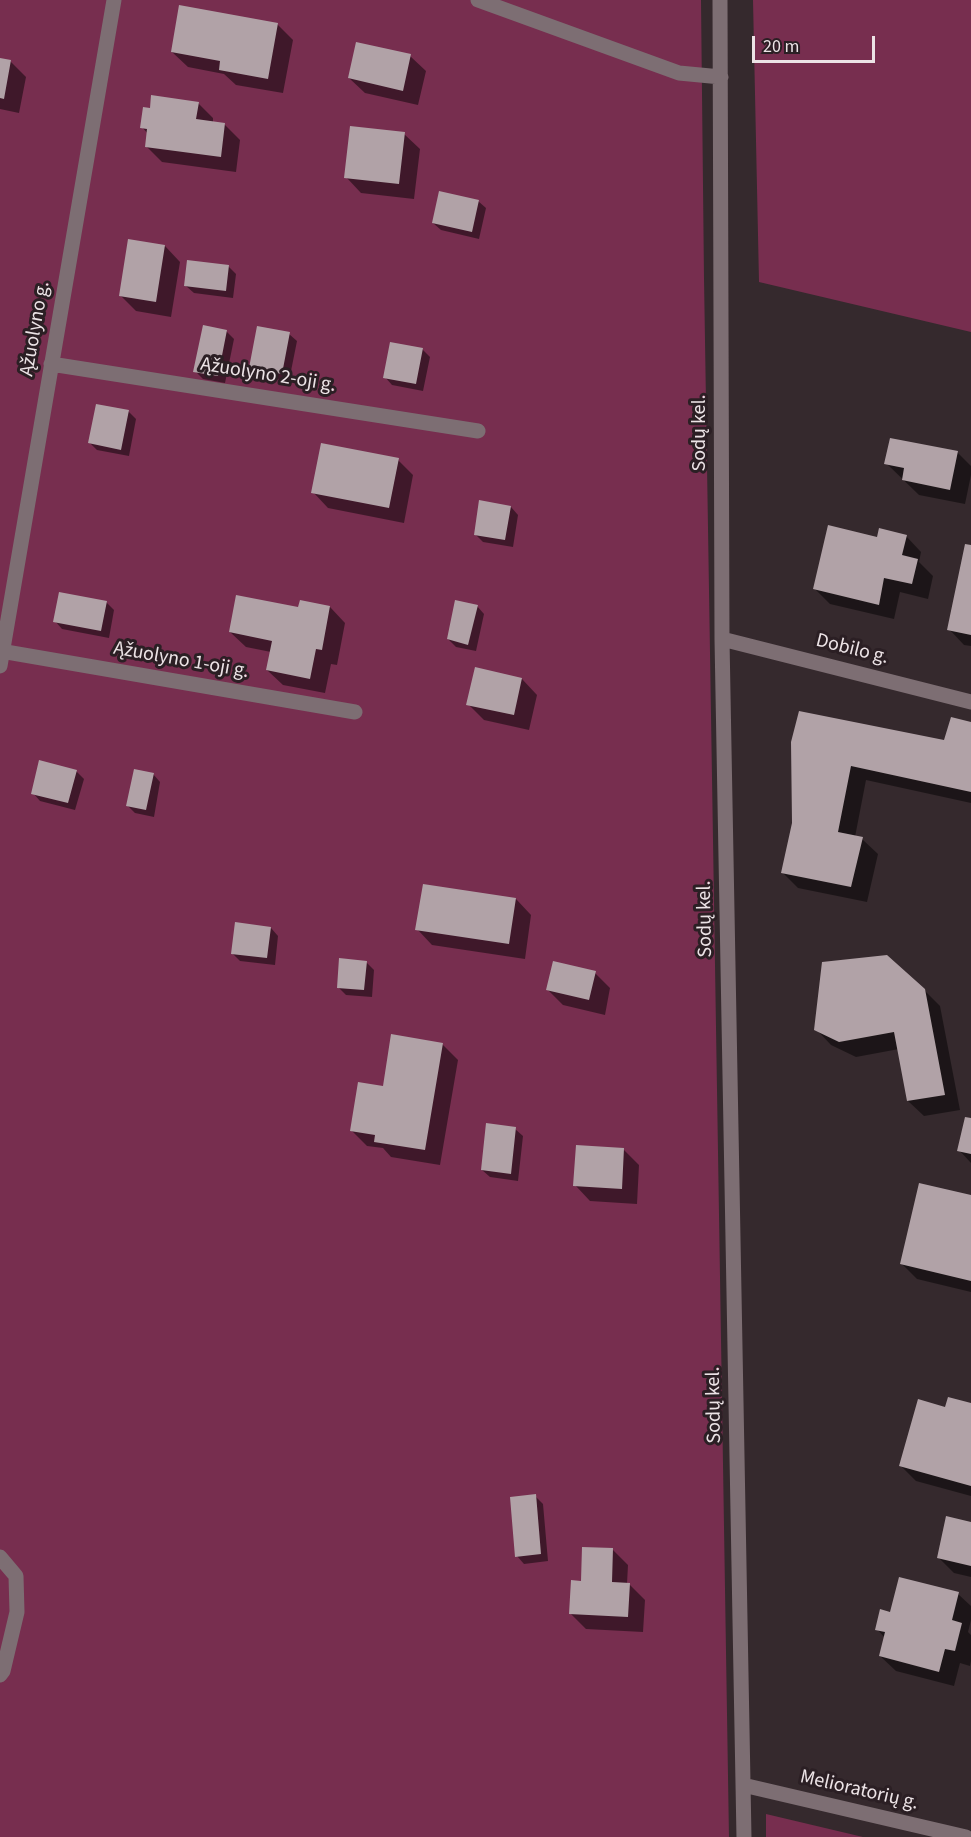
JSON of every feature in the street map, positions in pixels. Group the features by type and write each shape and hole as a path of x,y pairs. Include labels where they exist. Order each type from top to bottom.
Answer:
{"street":[{"name":"Ąžuolyno g.","path":"1,656 114,0"},
{"path":"478,0 679,73 721,77"},
{"name":"Sodų kel.","path":"720,0 722,639 744,1837"},
{"name":"Ąžuolyno 2-oji g.","path":"51,364 478,431"},
{"name":"Dobilo g.","path":"722,639 971,702"},
{"name":"Ąžuolyno 1-oji g.","path":"1,656 355,712"},
{"path":"0,1557 16,1576 17,1612 3,1671 0,1675"},
{"name":"Melioratorių g.","path":"743,1785 966,1837"}],"shaded area":[{"path":"0,0 701,0 729,1837 0,1837"},
{"path":"753,0 971,0 971,332 759,282"},
{"path":"766,1814 863,1837 766,1837"}],"building":[{"path":"179,5 278,23 268,79 219,70 220,61 171,52"},
{"path":"356,42 411,54 403,91 348,78"},
{"path":"0,58 11,60 4,99 0,98"},
{"path":"151,95 199,102 196,119 225,123 221,157 145,147 147,129 140,128 143,107 150,108"},
{"path":"350,126 405,132 399,184 344,178"},
{"path":"439,191 479,200 472,232 432,223"},
{"path":"128,239 165,245 156,302 119,296"},
{"path":"187,260 229,265 226,291 184,286"},
{"path":"203,325 227,330 218,376 193,372"},
{"path":"257,326 290,332 282,374 249,368"},
{"path":"390,342 423,348 416,384 383,378"},
{"path":"96,404 129,410 121,450 88,443"},
{"path":"890,438 958,451 950,490 902,480 904,468 884,464"},
{"path":"321,443 399,458 389,508 311,493"},
{"path":"479,500 511,506 505,540 474,535"},
{"path":"828,525 877,537 879,528 907,535 902,555 918,559 912,584 884,578 879,605 813,589"},
{"path":"965,544 971,545 971,635 947,630"},
{"path":"59,592 107,601 101,631 53,622"},
{"path":"236,595 298,607 300,600 330,606 322,650 316,649 310,679 266,670 272,641 229,632"},
{"path":"455,600 478,605 468,645 447,639"},
{"path":"475,667 522,678 514,715 466,705"},
{"path":"799,711 944,740 951,717 971,722 971,792 851,766 838,832 863,837 851,887 781,873 792,823 791,742"},
{"path":"39,760 77,770 68,803 31,794"},
{"path":"134,769 154,773 146,810 126,806"},
{"path":"423,884 516,898 509,944 415,930"},
{"path":"235,922 271,927 267,958 231,954"},
{"path":"887,955 925,989 945,1095 907,1101 894,1032 839,1042 814,1030 822,962"},
{"path":"339,958 367,961 364,990 337,988"},
{"path":"553,961 596,971 589,1000 546,990"},
{"path":"391,1034 443,1043 425,1150 374,1142 375,1135 350,1131 358,1082 383,1086"},
{"path":"965,1117 971,1118 971,1154 957,1151"},
{"path":"486,1123 516,1127 511,1174 481,1170"},
{"path":"576,1145 624,1148 622,1189 573,1186"},
{"path":"919,1183 971,1195 971,1281 900,1264"},
{"path":"948,1397 971,1403 971,1486 899,1466 918,1399 945,1407"},
{"path":"536,1494 541,1554 515,1557 510,1497"},
{"path":"946,1516 971,1522 971,1566 937,1558"},
{"path":"582,1547 613,1548 612,1582 630,1583 628,1617 569,1614 571,1580 581,1581"},
{"path":"899,1577 959,1592 952,1620 962,1623 955,1651 945,1649 939,1672 879,1656 885,1632 875,1630 880,1609 890,1612"}]}
